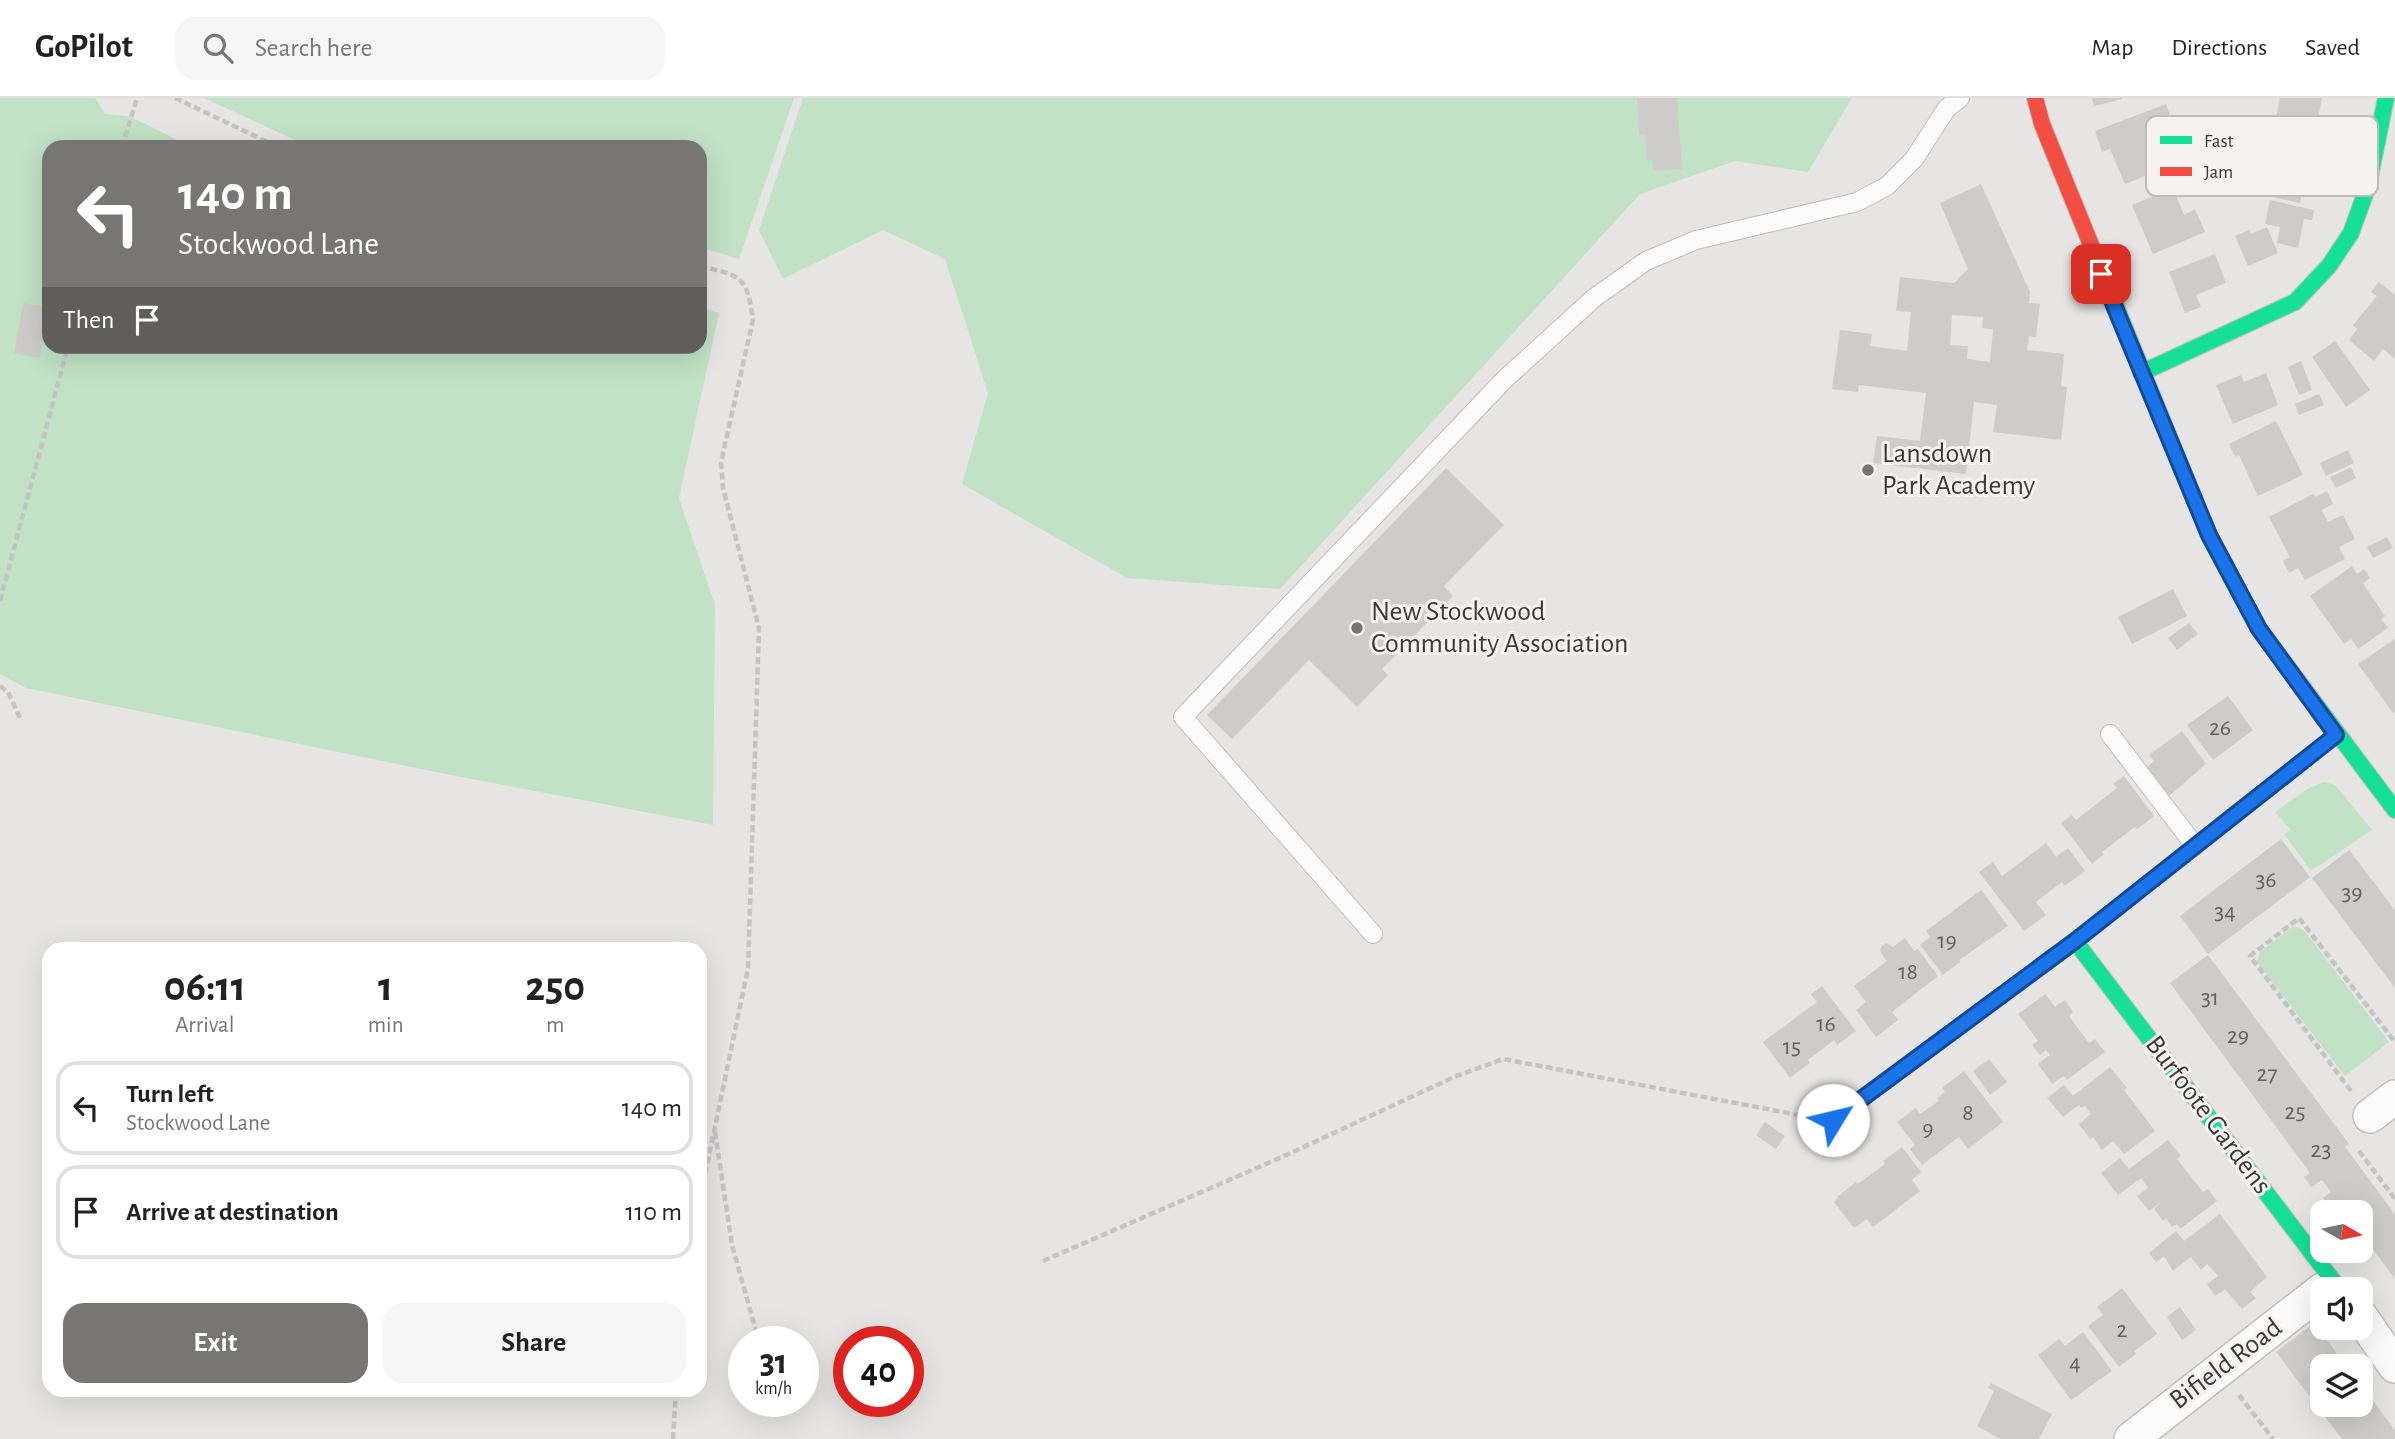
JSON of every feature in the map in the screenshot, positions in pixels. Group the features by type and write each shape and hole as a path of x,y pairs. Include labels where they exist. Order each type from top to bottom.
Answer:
{"street":[{"path":"2035,98 2042,124 2141,373 2209,535 2259,629 2336,735 2395,810"},
{"path":"2378,137 2386,98"},
{"path":"2141,373 2295,302 2329,266 2351,233 2364,196"},
{"path":"1833,1120 2075,941 2336,735"},
{"name":"Burfoote Gardens","path":"2075,941 2322,1277"},
{"name":"Bifield Road","path":"2131,1439 2310,1303"},
{"path":"2373,1334 2395,1366"}],"lane":[{"path":"1373,934 1183,717 1504,380 1594,298 1646,261 1696,240 1857,202 1887,186 1914,159 1947,108 1960,98"},
{"path":"2110,734 2195,846"}],"path":[{"path":"124,140 137,98"},
{"path":"175,98 263,140"},
{"path":"707,268 736,275 746,286 753,320 721,462 723,488 759,628 748,968 707,1166"},
{"path":"0,601 66,354"},
{"path":"0,686 8,692 20,718"},
{"path":"2383,1107 2250,956 2299,918 2395,1042"},
{"path":"1043,1261 1282,1157 1454,1077 1503,1059 1833,1120"},
{"path":"715,1128 732,1245 755,1326"},
{"path":"2360,1151 2395,1199"},
{"path":"2220,1370 2273,1439"},
{"path":"673,1439 676,1397"}],"green space":[{"path":"0,98 95,98 105,114 129,116 178,140 42,140 42,354 707,354 707,309 719,313 679,498 715,605 713,825 446,774 26,688 0,674"},
{"path":"204,98 794,98 739,259 707,249 707,140 295,140"},
{"path":"803,98 1852,98 1808,172 1735,161 1640,194 1280,589 1127,578 962,484 988,393 945,259 883,230 783,279 759,230"},
{"path":"2324,782 2335,785 2372,830 2311,871 2284,834 2291,830 2275,812 2309,788"},
{"path":"2294,926 2304,930 2389,1042 2345,1076 2257,962 2260,952"}],"building":[{"path":"1637,98 1677,98 1682,169 1653,171 1652,160 1647,161 1645,134 1639,135"},
{"path":"2092,98 2122,98 2122,99 2094,106"},
{"path":"2280,98 2322,98 2319,116 2276,116"},
{"path":"2166,104 2170,116 2146,116 2146,176 2125,184 2110,149 2102,152 2095,131"},
{"path":"1981,184 2030,292 2029,303 2040,304 2036,337 2029,336 2027,350 2064,354 2061,386 2067,387 2061,440 1993,432 1997,405 1974,402 1966,474 1873,463 1877,436 1920,441 1926,393 1859,385 1858,392 1832,389 1840,330 1872,334 1870,346 1907,351 1911,312 1896,311 1900,277 1954,283 1968,269 1940,203","holes":["1952,315 1983,317 1982,328 1993,329 1990,362 1967,359 1968,346 1950,345"]},
{"path":"2154,196 2176,196 2184,215 2195,209 2205,232 2153,254 2132,205"},
{"path":"2272,196 2301,196 2300,203"},
{"path":"2270,200 2314,210 2312,220 2304,219 2298,248 2277,243 2280,227 2265,224"},
{"path":"2267,227 2278,253 2248,266 2235,236 2249,230 2251,234"},
{"path":"2215,254 2226,283 2196,295 2201,307 2185,313 2169,272"},
{"path":"2379,282 2395,295 2395,359 2383,349 2374,361 2349,340 2357,329 2353,325 2377,296 2371,292"},
{"path":"23,303 42,307 40,358 14,353"},
{"path":"2335,341 2370,390 2346,407 2312,357"},
{"path":"2301,361 2312,390 2299,395 2288,367"},
{"path":"2266,373 2278,405 2233,424 2216,385 2241,375 2244,382"},
{"path":"2319,394 2324,405 2299,415 2295,404"},
{"path":"2276,421 2303,475 2258,496 2239,455 2235,457 2229,444"},
{"path":"2348,450 2354,463 2326,476 2320,463"},
{"path":"2351,467 2356,478 2336,488 2330,477"},
{"name":"New Stockwood Community Association","path":"1446,468 1504,525 1444,586 1453,596 1382,669 1388,675 1357,707 1309,660 1232,739 1207,715"},
{"path":"2327,491 2333,504 2322,510 2328,522 2343,515 2355,539 2339,547 2345,559 2305,580 2298,568 2289,573 2283,561 2290,557 2269,517 2313,494 2315,497"},
{"path":"2387,537 2393,548 2373,558 2367,547"},
{"path":"2352,566 2357,574 2364,569 2370,578 2363,583 2385,616 2381,619 2388,628 2358,649 2351,639 2344,644 2310,596"},
{"path":"2173,589 2187,616 2132,644 2118,617"},
{"path":"2189,623 2198,634 2177,650 2168,638"},
{"path":"2395,639 2395,712 2393,713 2358,664"},
{"path":"2228,696 2253,730 2213,760 2187,725"},
{"path":"2182,731 2206,764 2169,796 2147,767 2154,761 2149,755"},
{"path":"2124,776 2154,816 2102,852 2104,854 2092,864 2061,823 2072,815 2076,820 2117,788 2113,784"},
{"path":"2281,839 2310,877 2208,954 2180,916"},
{"path":"2046,843 2056,857 2068,848 2085,871 2065,886 2062,882 2036,902 2046,915 2024,931 1979,872 1993,862 2002,876"},
{"path":"2349,850 2395,910 2395,988 2312,878"},
{"path":"1981,890 2008,926 1959,960 1960,962 1943,975 1920,945 1930,937 1926,931"},
{"path":"1905,938 1914,951 1918,949 1938,976 1892,1012 1898,1020 1876,1037 1856,1010 1866,1002 1854,986 1887,961 1880,951 1881,947 1886,943 1893,947"},
{"path":"2208,955 2349,1144 2345,1147 2395,1214 2395,1279 2373,1249 2373,1200 2324,1200 2323,1198 2331,1192 2322,1180 2311,1187 2304,1177 2310,1173 2170,983"},
{"path":"1822,986 1856,1031 1837,1045 1834,1040 1790,1078 1763,1042 1817,1002 1811,994"},
{"path":"2045,994 2055,1007 2065,1000 2073,1012 2069,1016 2089,1043 2095,1039 2105,1052 2067,1080 2064,1076 2052,1084 2038,1064 2050,1055 2046,1050 2040,1055 2032,1045 2038,1041 2018,1014"},
{"path":"1989,1059 2007,1082 1990,1095 1973,1071"},
{"path":"2110,1067 2155,1131 2124,1154 2113,1141 2102,1150 2093,1137 2090,1139 2079,1124 2091,1114 2085,1106 2081,1108 2079,1105 2063,1117 2047,1098 2064,1085 2073,1096"},
{"path":"1964,1071 2003,1122 1968,1149 1959,1137 1922,1165 1910,1149 1915,1145 1897,1122 1916,1108 1920,1114 1939,1101 1937,1098 1945,1092 1942,1088"},
{"path":"1765,1122 1785,1136 1776,1149 1756,1135"},
{"path":"2168,1140 2181,1156 2177,1159 2203,1192 2208,1189 2217,1201 2180,1229 2177,1224 2172,1227 2166,1218 2163,1221 2154,1209 2161,1202 2149,1211 2137,1196 2148,1188 2141,1178 2118,1195 2101,1173 2120,1158 2129,1169"},
{"path":"1902,1147 1921,1172 1912,1180 1920,1191 1873,1227 1867,1219 1854,1228 1834,1202 1856,1182 1857,1184 1885,1164 1883,1161"},
{"path":"2220,1214 2267,1277 2250,1292 2256,1298 2242,1309 2225,1289 2215,1296 2207,1284 2218,1276 2207,1264 2201,1270 2191,1257 2173,1271 2164,1256 2156,1262 2149,1253 2176,1231 2184,1241"},
{"path":"2122,1288 2157,1334 2134,1351 2136,1354 2119,1367 2088,1326 2103,1315 2097,1307"},
{"path":"2180,1307 2196,1330 2182,1340 2167,1317"},
{"path":"2310,1326 2310,1340 2327,1340 2337,1354 2310,1354 2310,1397 2276,1352"},
{"path":"2083,1332 2112,1371 2071,1400 2038,1355 2059,1339 2065,1346"},
{"path":"1991,1383 2052,1414 2039,1439 2000,1439 1977,1426 1994,1391 1988,1388"},
{"path":"2373,1401 2395,1430 2395,1439 2342,1439 2325,1417 2373,1417"}],"traffic: fast":[{"path":"2378,137 2386,98"},
{"path":"2141,373 2295,302 2329,266 2351,233 2364,196"},
{"path":"2100,267 2209,535 2259,629 2395,810"},
{"path":"1833,1120 2075,941 2336,735"},
{"path":"2075,941 2330,1277"}],"traffic: jam":[{"path":"2035,98 2042,124 2100,267"}],"place":[{"name":"Lansdown Park Academy","path":"1868,470"},
{"name":"New Stockwood Community Association","path":"1357,628"}],"route":[{"path":"1833,1120 2075,941 2336,735 2259,629 2209,535 2101,274"}]}
